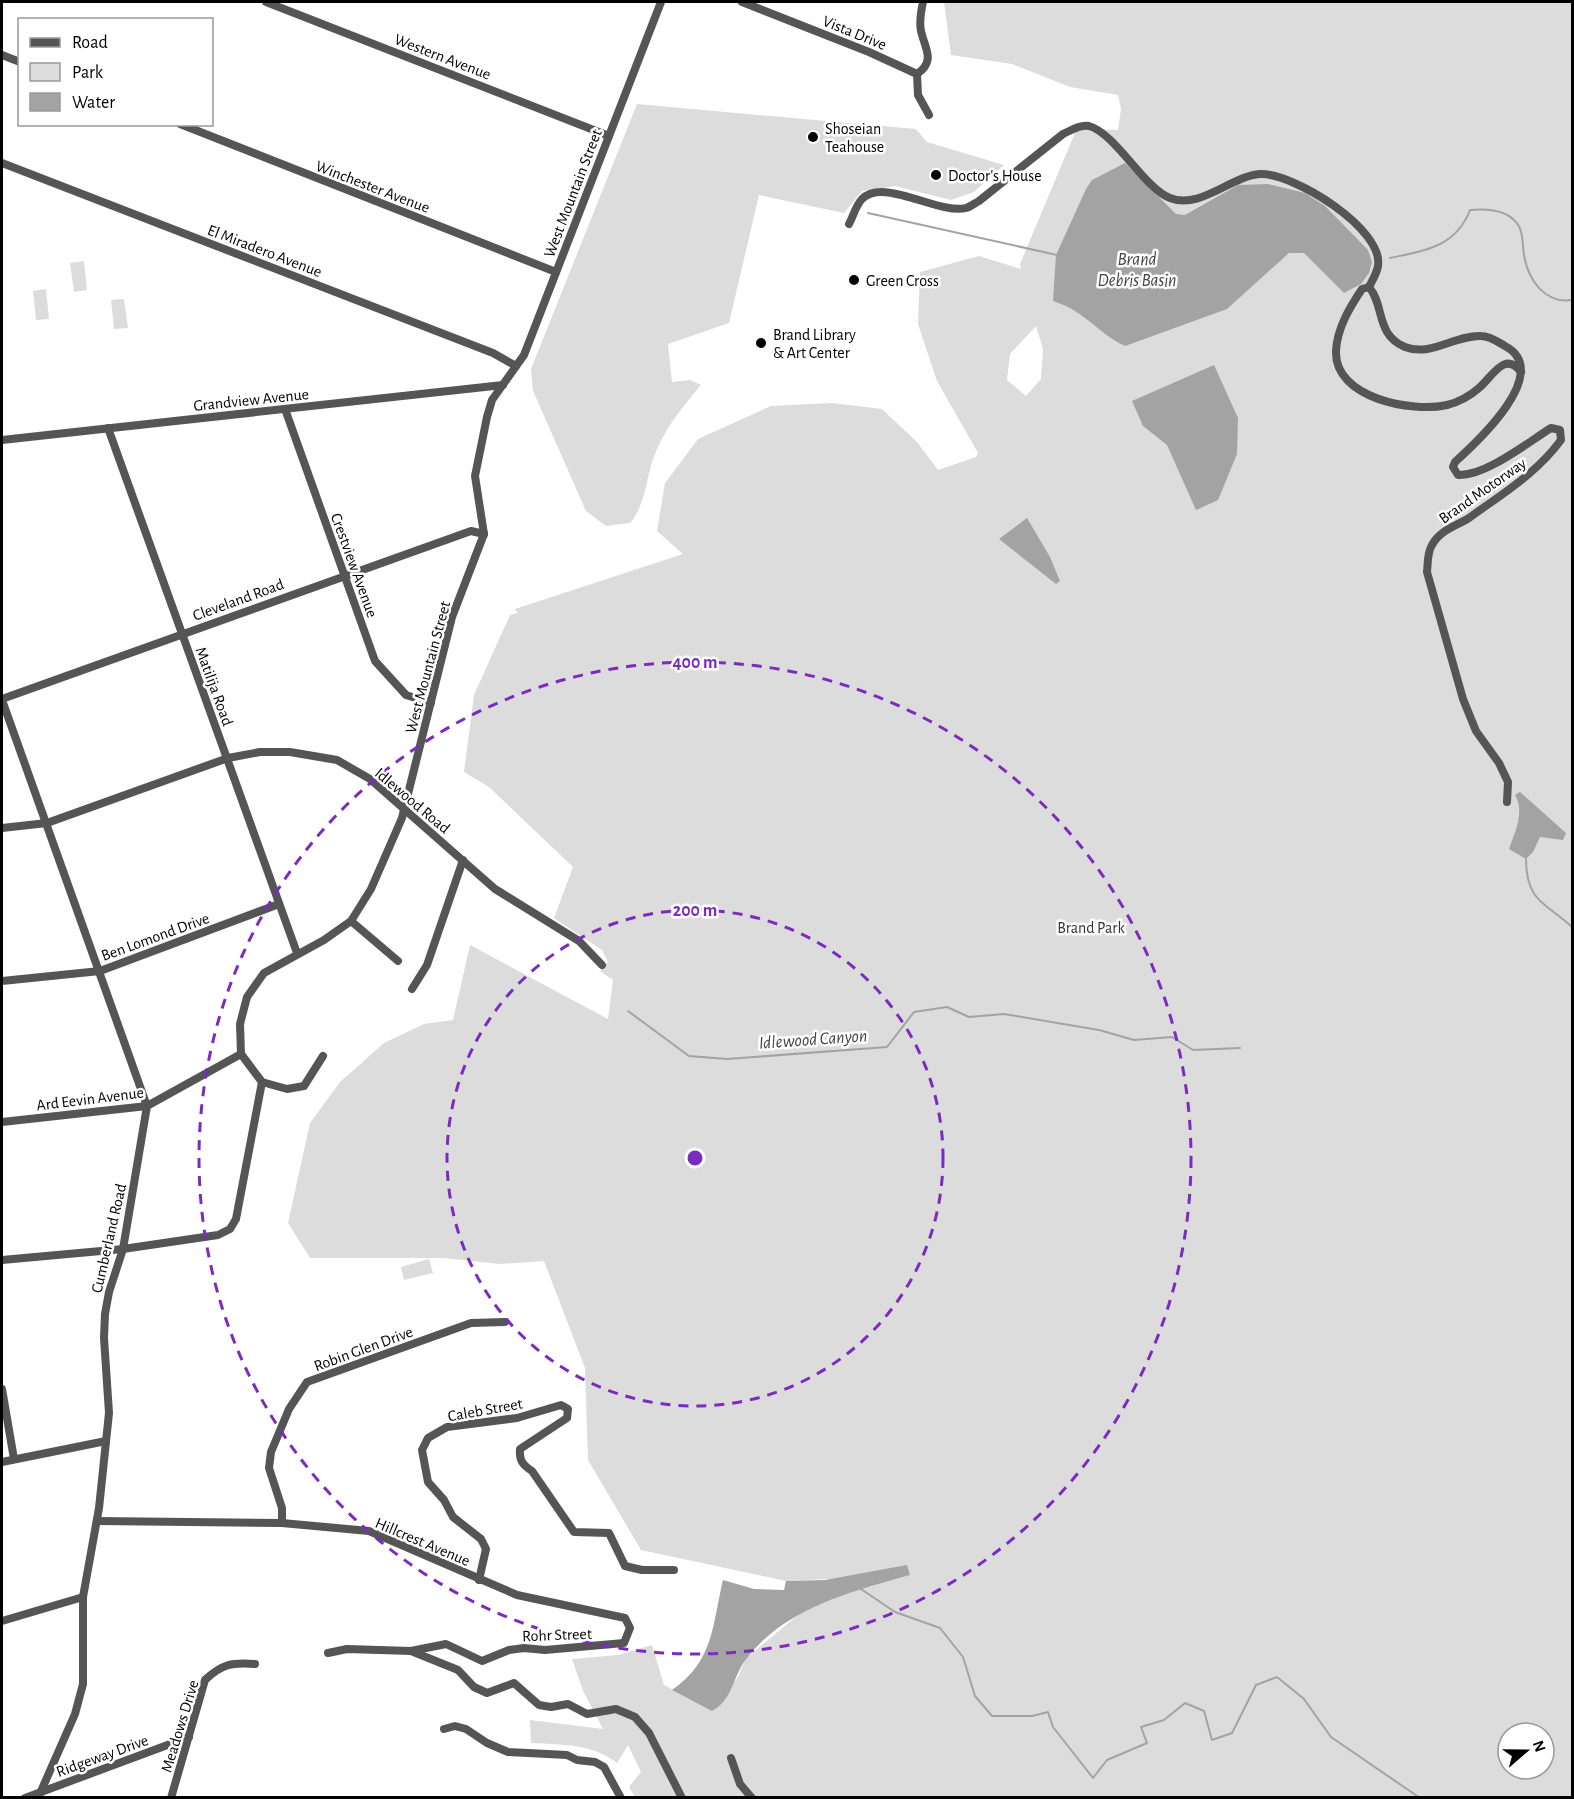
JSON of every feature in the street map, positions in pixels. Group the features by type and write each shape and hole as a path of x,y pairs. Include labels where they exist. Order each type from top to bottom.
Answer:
{"street":[{"name":"Western Avenue","path":"266,2 609,136"},
{"name":"West Mountain Street","path":"241,1054 240,1024 247,997 264,973 297,952 324,940 351,921 371,889 405,810 452,616 484,534 475,476 492,400 524,355 661,2"},
{"name":"Vista Drive","path":"742,2 861,48 918,75"},
{"path":"923,2 920,22 930,57 926,68 918,75 918,95 929,115"},
{"path":"2,55 18,61"},
{"name":"Winchester Avenue","path":"185,126 556,272"},
{"path":"849,224 862,200 871,194 889,193 952,208 966,208 979,201 1063,134 1089,126 1110,140 1168,198 1181,201 1196,198 1240,178 1262,174 1294,181 1323,196 1372,243 1378,266 1369,287"},
{"name":"El Miradero Avenue","path":"2,163 493,353 516,366"},
{"path":"1369,287 1374,292 1380,320 1391,337 1404,346 1417,350 1477,335 1487,336 1512,350 1521,372"},
{"path":"1369,287 1362,289 1346,312 1336,350 1337,366 1352,386 1370,397 1405,404 1446,405 1470,395 1482,386 1496,367 1508,363 1516,366 1521,372"},
{"name":"Brand Motorway","path":"1507,802 1508,782 1499,763 1476,731 1463,699 1427,572 1428,552 1440,536 1531,473 1561,440 1560,430 1551,428 1482,470 1468,475 1455,472 1455,462 1484,436 1503,413 1520,381 1521,372"},
{"name":"Grandview Avenue","path":"2,440 503,386"},
{"name":"Crestview Avenue","path":"285,409 375,661 405,695 431,703"},
{"name":"Matilija Road","path":"108,428 297,952"},
{"name":"Cleveland Road","path":"2,699 471,531 484,534"},
{"name":"Cumberland Road","path":"2,699 147,1106 123,1249 109,1292 105,1314 104,1338 109,1413 97,1521 83,1597 83,1684 75,1714 38,1795"},
{"name":"Idlewood Road","path":"2,828 46,823 228,758 260,752 290,752 337,760 369,779 495,889 579,942 602,965"},
{"path":"412,989 427,965 463,860"},
{"name":"Ben Lomond Drive","path":"2,981 100,971 279,904"},
{"path":"351,921 398,961"},
{"path":"241,1054 262,1082 287,1089 304,1086 323,1056"},
{"name":"Ard Eevin Avenue","path":"2,1122 147,1106 241,1054"},
{"path":"2,1260 123,1249 218,1235 230,1229 236,1219 262,1082"},
{"name":"Robin Glen Drive","path":"282,1523 282,1508 269,1468 271,1452 289,1409 306,1382 471,1323 505,1322"},
{"path":"2,1389 15,1459"},
{"name":"Caleb Street","path":"479,1580 486,1549 481,1539 453,1517 444,1500 428,1482 422,1450 428,1438 447,1427 517,1418 561,1405 568,1409 567,1418 520,1449 519,1458 524,1466 532,1471 574,1532 609,1533 625,1566 642,1570 674,1570"},
{"path":"2,1462 106,1441"},
{"name":"Hillcrest Avenue","path":"97,1521 282,1523 369,1531 517,1595 625,1618"},
{"path":"2,1621 83,1597"},
{"name":"Rohr Street","path":"328,1653 347,1649 411,1652 446,1644 482,1661 509,1650 524,1648 545,1650 624,1643 630,1628 625,1618"},
{"path":"411,1652 458,1670 474,1687 487,1694 513,1683 539,1705 551,1707 568,1704 587,1714 616,1709 635,1717 649,1733 682,1797"},
{"name":"Meadows Drive","path":"171,1797 205,1680 218,1668 232,1662 255,1664"},
{"path":"444,1729 460,1727 508,1752 567,1755 577,1760 595,1762 604,1767 621,1797"},
{"name":"Ridgeway Drive","path":"25,1797 38,1795 189,1737"},
{"path":"731,1758 740,1784 752,1797"}],"green space":[{"name":"Brand Park","path":"944,2 1572,2 1572,1797 635,1797 629,1787 641,1772 628,1745 617,1763 587,1748 531,1743 530,1720 603,1729 583,1691 572,1659 618,1655 652,1645 664,1685 713,1711 738,1677 746,1658 803,1611 834,1597 909,1575 786,1581 641,1550 588,1460 585,1368 544,1261 500,1264 443,1258 310,1258 288,1223 310,1123 340,1082 384,1043 424,1024 453,1020 470,945 608,1019 613,980 600,971 608,962 602,950 554,918 573,867 489,787 464,772 474,695 510,615 518,613 515,609 683,554 657,531 665,483 698,439 771,406 832,403 882,409 917,442 938,470 976,457 978,453 937,381 918,324 920,272 979,256 1021,269 1020,264 1077,128 1118,130 1121,109 1118,95 1070,87 1012,64 951,55","holes":["1036,326 1043,349 1041,379 1026,396 1007,380 1010,354"]},
{"path":"637,104 916,129 927,142 1004,165 974,192 951,200 895,186 862,191 844,213 759,195 729,323 668,344 672,382 690,380 701,385 662,438 635,516 630,523 606,526 586,511 533,391 531,369"},
{"path":"84,261 87,290 74,292 70,263"},
{"path":"46,289 49,319 36,320 33,291"},
{"path":"124,299 128,328 114,329 111,300"},
{"path":"429,1259 433,1273 404,1280 401,1267"}],"water":[{"name":"Brand Debris Basin","path":"1125,163 1176,214 1185,215 1238,185 1268,184 1305,193 1325,206 1368,250 1372,262 1369,273 1361,284 1344,293 1304,253 1289,253 1227,309 1125,346 1075,311 1053,301 1056,255 1086,189 1092,180"},
{"path":"1214,365 1238,418 1237,454 1218,500 1196,510 1167,445 1143,426 1132,401"},
{"path":"1027,518 1050,557 1060,581 1056,584 999,539"},
{"path":"1520,792 1566,833 1563,840 1540,837 1533,852 1526,859 1509,849 1519,815 1515,795"},
{"path":"907,1565 910,1575 843,1595 781,1626 763,1640 747,1658 729,1694 712,1711 672,1690 686,1679 704,1655 713,1627 723,1580 754,1589 784,1590 786,1581 825,1580"}],"waterway":[{"path":"1390,258 1415,253 1448,240 1464,222 1470,210 1499,212 1510,216 1520,228 1526,264 1539,288 1554,298 1572,300"},
{"path":"868,213 1057,255"},
{"path":"1526,859 1527,873 1534,893 1539,900 1572,927"},
{"name":"Idlewood Canyon","path":"628,1011 689,1056 727,1059 887,1047 914,1012 947,1007 969,1017 1004,1014 1099,1030 1134,1040 1172,1037 1193,1050 1240,1048"},
{"path":"861,1589 895,1612 940,1628 963,1657 975,1696 992,1716 1032,1716 1048,1712 1053,1727 1093,1778 1107,1760 1147,1743 1141,1727 1164,1720 1185,1703 1204,1711 1212,1740 1232,1733 1256,1685 1277,1677 1304,1699 1331,1737 1420,1798"}],"place":[{"name":"Shoseian Teahouse","path":"813,137"},
{"name":"Doctor's House","path":"936,175"},
{"name":"Green Cross","path":"854,280"},
{"name":"Brand Library & Art Center","path":"761,343"}]}
